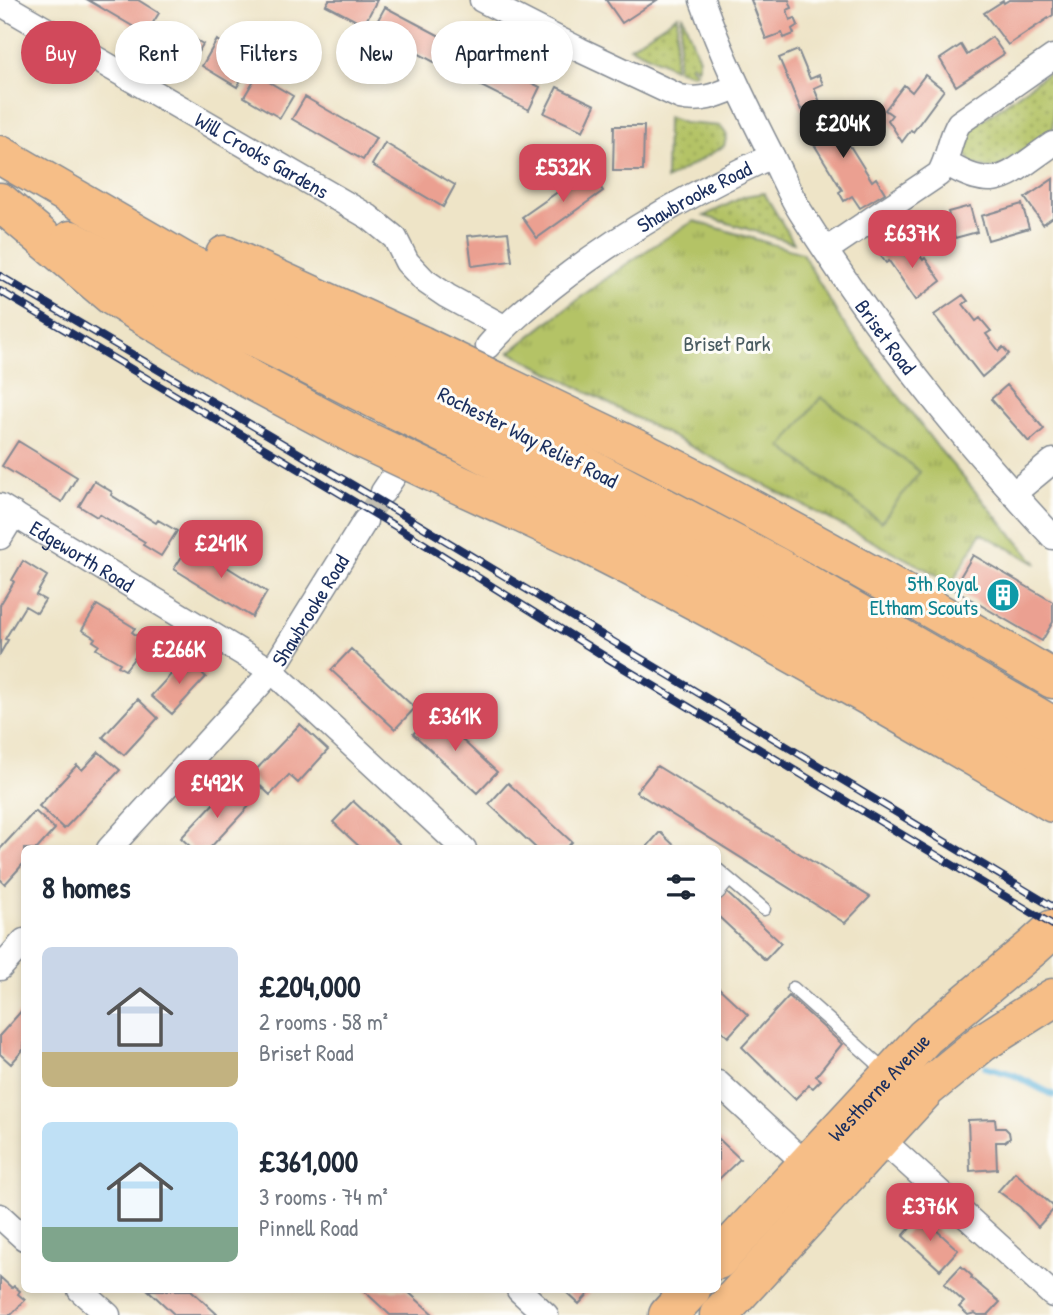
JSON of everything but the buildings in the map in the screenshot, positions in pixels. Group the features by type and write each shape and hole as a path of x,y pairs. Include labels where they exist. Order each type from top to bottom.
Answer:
{"highway":[{"path":"0,155 36,174 193,240 400,373 479,394 643,452 903,592 1053,679"},
{"path":"0,202 112,296 251,380 360,438 414,471 586,545 755,634 888,706 1053,803"},
{"name":"Rochester Way Relief Road","path":"0,202 186,303 400,373 479,394 747,591 942,681 1053,726"},
{"name":"Rochester Way Relief Road","path":"942,681 1053,767"},
{"name":"Westhorne Avenue","path":"721,1257 925,1037 1053,929"},
{"name":"Westhorne Avenue","path":"719,1315 927,1088 982,1043 1053,998"},
{"path":"668,1315 688,1293"}],"street":[{"path":"482,0 680,97 705,99 736,87"},
{"name":"Briset Road","path":"702,0 736,87 798,209 876,323 940,406 1013,494 1053,537"},
{"name":"Will Crooks Gardens","path":"0,3 369,217 395,238 407,262 425,281 504,327"},
{"path":"826,250 939,174 946,163 951,136 959,123 1053,57"},
{"path":"946,163 978,180 995,180 1009,174 1053,144"},
{"name":"Shawbrooke Road","path":"479,394 504,327 570,273 626,233 680,201 772,156"},
{"path":"1013,494 1053,461"},
{"path":"383,492 414,471"},
{"path":"0,537 7,510"},
{"name":"Edgeworth Road","path":"7,510 272,671 460,845"},
{"name":"Shawbrooke Road","path":"113,845 272,671 365,521"},
{"path":"0,968 21,944"},
{"path":"721,1086 806,1164"},
{"path":"880,1138 1053,1295"},
{"path":"0,1216 21,1235"},
{"path":"83,1293 108,1315"},
{"path":"522,1293 547,1315"}],"lane":[{"path":"721,873 764,909"},
{"path":"721,889 729,880"},
{"path":"793,988 890,1074"}],"green space":[{"path":"682,14 699,59 698,69 692,64 690,66 696,72 692,74 677,69"},
{"path":"678,15 674,68 630,47"},
{"path":"1053,69 1053,131 999,167 989,169 972,164 963,150 964,134"},
{"path":"667,117 684,123 720,126 727,135 724,146 666,180"},
{"path":"764,193 794,243 704,216 745,196"},
{"name":"Briset Park","path":"694,221 802,253 841,320 939,449 1037,564 981,533 952,583 510,352 600,283"},
{"path":"821,397 920,472 881,522 782,447"}],"waterway":[{"path":"986,1067 1014,1075 1053,1095"}],"tunnel":[{"path":"365,521 383,492"}],"railway":[{"path":"0,276 410,519 1053,907"},
{"path":"0,291 405,532 612,661 1053,925"}],"place":[{"name":"5th Royal Eltham Scouts","path":"1003,595"}]}
